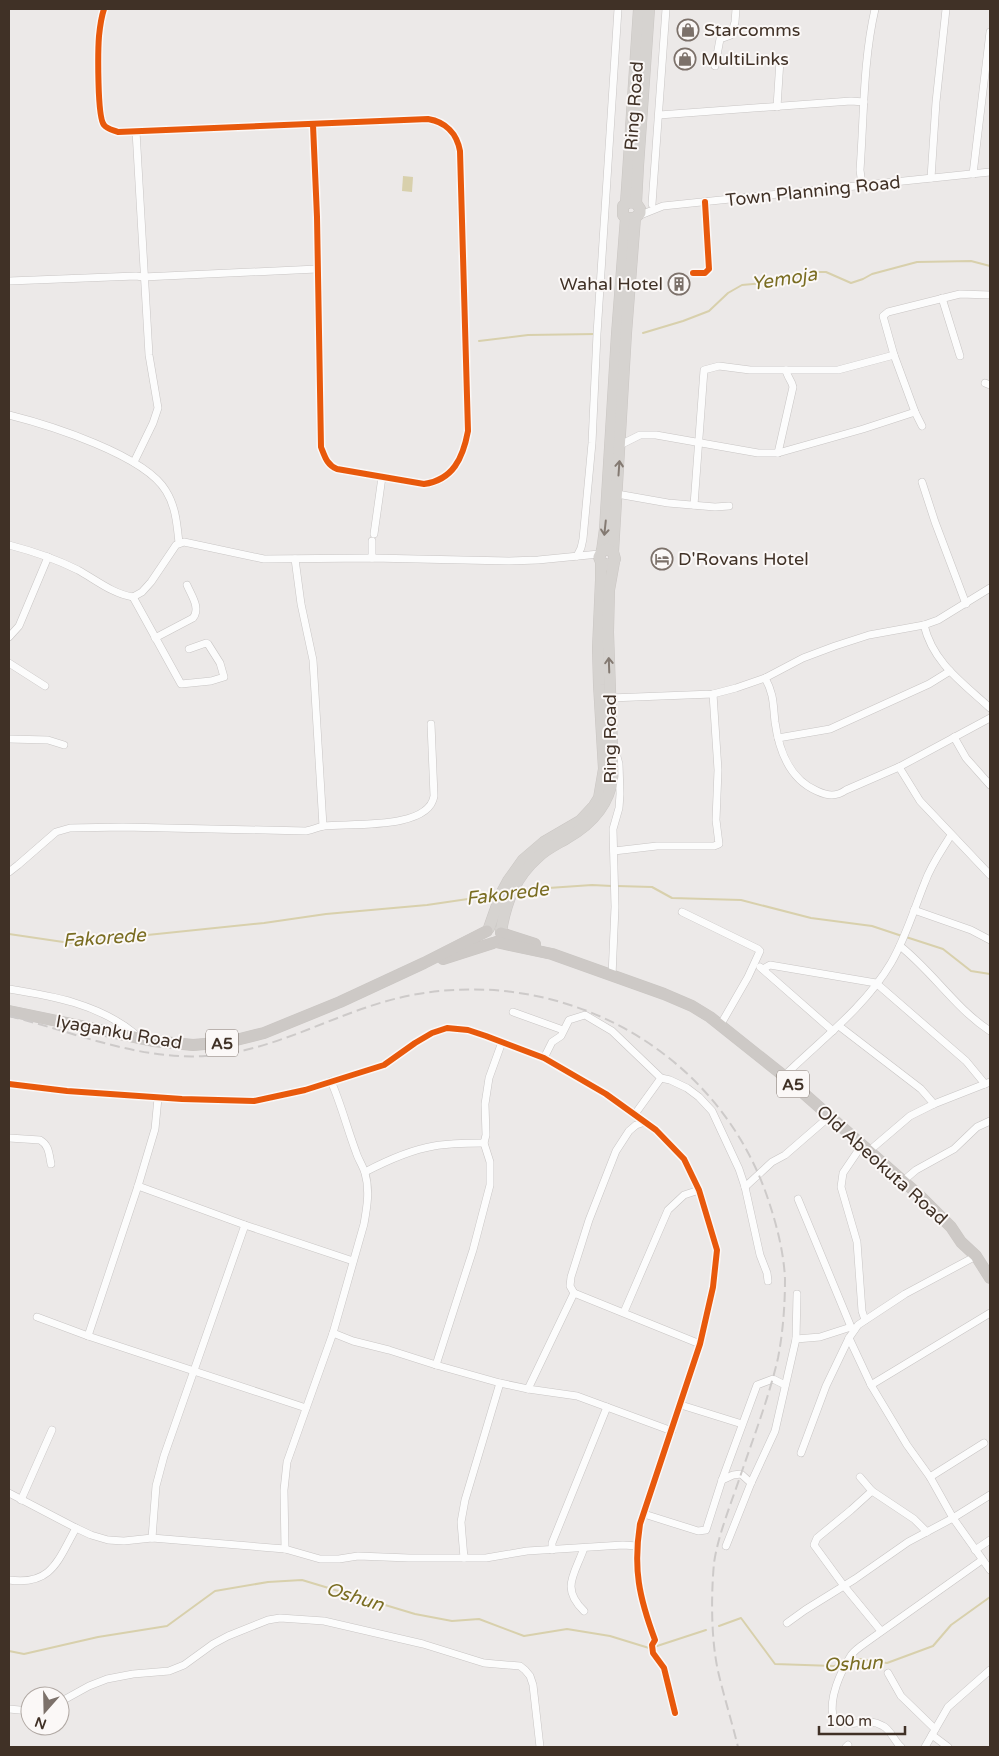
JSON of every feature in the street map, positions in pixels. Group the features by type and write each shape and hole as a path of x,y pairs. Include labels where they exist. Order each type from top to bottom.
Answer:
{"highway":[{"name":"Old Abeokuta Road","path":"494,935 650,989 692,1006 720,1024 784,1076 903,1181 946,1222 961,1242 976,1256 990,1278"},
{"name":"Iyaganku Road","path":"9,1011 134,1038 193,1045 244,1039 264,1033 340,1002 424,964 452,957 494,935"}],"main road":[{"name":"Ring Road","path":"494,935 501,894 508,881 523,860 544,842 580,821 594,806 599,798 604,769 598,685 605,528 617,334 633,211 639,9"},
{"name":"Ring Road","path":"494,935 508,899 519,878 538,856 580,830 597,816 603,807 612,782 609,590 605,557 617,494 633,211 649,9"}],"street":[{"path":"104,9 99,38 101,118 110,129 118,132 428,119 436,120 448,128 456,138 458,144 468,431 461,458 449,473 433,483 424,484 337,469 332,467 326,460 321,447 317,217 313,125"},
{"path":"577,556 583,539 592,443 597,334 618,9"},
{"path":"652,204 666,9"},
{"path":"715,66 720,40 731,35 733,31 736,9"},
{"path":"862,185 860,170 867,56 875,9"},
{"path":"931,178 936,102 946,9"},
{"path":"973,174 990,32"},
{"path":"777,107 780,60"},
{"path":"659,115 851,101 864,102"},
{"path":"134,462 153,423 158,408 150,367 143,277 136,131"},
{"name":"Town Planning Road","path":"633,211 663,206 990,172"},
{"path":"693,273 706,273 709,269 705,202"},
{"path":"633,211 652,204 663,206"},
{"path":"9,281 317,269"},
{"path":"922,426 894,355 883,316 885,313 960,294 990,295"},
{"path":"942,298 960,356"},
{"path":"694,504 704,370 719,366 750,370 838,370 894,355"},
{"path":"778,453 793,388 787,377 786,370"},
{"path":"620,445 635,437 656,435 758,453 778,453 915,412"},
{"path":"9,415 72,434 134,462 149,472 166,490 175,514 179,543 151,582 133,598"},
{"path":"621,432 635,437"},
{"path":"372,558 382,477"},
{"path":"922,482 966,604"},
{"path":"617,494 652,501 715,507 729,506"},
{"path":"179,543 189,542 264,559 509,560 577,556 605,557"},
{"path":"9,545 48,557 77,570 118,593 133,598 181,684 211,681 224,676 220,663 208,644 189,649"},
{"path":"9,637 18,626 48,557"},
{"path":"295,559 301,604 313,660 323,826"},
{"path":"155,638 193,618 196,614 197,609 187,585"},
{"path":"610,698 713,694 744,686 765,678 803,658 869,634 924,625 938,620 990,588"},
{"path":"924,625 933,650 950,671 990,708"},
{"path":"9,663 45,686"},
{"path":"778,738 830,729 929,684 950,671"},
{"path":"765,678 773,694 778,738 783,754 794,776 802,783 832,796 899,766 990,718"},
{"path":"614,851 632,848 714,846 719,844 716,820 718,770 713,694"},
{"path":"9,872 56,832 70,828 123,827 298,832 313,830 323,826 389,822 420,814 426,811 434,796 430,724"},
{"path":"954,737 966,758 990,785"},
{"path":"9,739 48,740 64,745"},
{"path":"612,746 619,764 620,794 619,808 613,829 615,917 612,976"},
{"path":"899,766 920,801 990,875"},
{"path":"784,1076 836,1029 891,964 929,872 951,835"},
{"path":"914,910 971,930 990,940"},
{"path":"682,912 758,948 760,953 720,1024"},
{"path":"900,946 975,1021 990,1031"},
{"path":"755,963 836,1029 921,1089 934,1104"},
{"path":"762,969 770,965 876,983 966,1061 988,1083 934,1104 904,1120 865,1148 843,1173 841,1186 857,1242 862,1311 865,1320"},
{"path":"9,989 90,1008 128,1028 134,1033 134,1038"},
{"path":"513,1012 563,1030"},
{"path":"544,1058 552,1042 561,1036 569,1020 585,1015 612,1031 661,1078 687,1088 699,1096 712,1111 739,1169 768,1281"},
{"path":"9,1084 67,1091 158,1098 254,1101 305,1090 384,1065 415,1042 447,1028 468,1030 544,1058 606,1094 635,1114 678,1151 692,1173 699,1190 717,1250 713,1287 700,1344 640,1524 638,1546 638,1583 654,1640 653,1649 663,1665 675,1713"},
{"path":"436,1365 463,1284 490,1185 490,1162 484,1143 486,1135 486,1092 502,1042"},
{"path":"635,1114 661,1078"},
{"path":"285,1549 285,1473 287,1462 333,1333 364,1224 367,1206 368,1192 365,1172 355,1151 339,1100 330,1081"},
{"path":"88,1336 138,1186 155,1128 158,1098"},
{"path":"745,1187 772,1162 784,1155 830,1116"},
{"path":"903,1181 916,1170 954,1149 977,1127 990,1121"},
{"path":"645,1122 636,1125 629,1131 613,1158 589,1220 571,1277 570,1286 574,1292 700,1344"},
{"path":"9,1138 40,1140 49,1151 52,1164"},
{"path":"365,1172 381,1164 432,1146 484,1143"},
{"path":"138,1186 245,1225 353,1261"},
{"path":"624,1312 668,1210 684,1195 699,1190"},
{"path":"798,1199 852,1329 826,1386 801,1453"},
{"path":"152,1538 158,1476 245,1225"},
{"path":"796,1339 820,1337 852,1329 905,1294 976,1256"},
{"path":"528,1389 574,1292"},
{"path":"726,1546 775,1431 796,1339 797,1294"},
{"path":"872,1384 990,1313"},
{"path":"37,1317 88,1336 306,1408"},
{"path":"333,1333 353,1341 500,1383 577,1396 672,1431"},
{"path":"849,1338 872,1384 907,1445 930,1477 953,1518 990,1570"},
{"path":"644,1514 704,1532 709,1527 722,1480 757,1385 773,1379 785,1385"},
{"path":"464,1558 461,1534 464,1507 500,1383"},
{"path":"681,1405 742,1424"},
{"path":"552,1550 552,1543 607,1407"},
{"path":"21,1500 52,1430"},
{"path":"930,1477 984,1443"},
{"path":"722,1480 741,1474 752,1482"},
{"path":"860,1477 872,1491 890,1501 914,1519 927,1532"},
{"path":"872,1491 814,1543 844,1586 881,1631"},
{"path":"9,1493 76,1528 108,1540 152,1538 285,1549 320,1559 358,1556 486,1558 527,1551 623,1545 638,1546"},
{"path":"787,1623 908,1542 953,1518 990,1495"},
{"path":"9,1580 24,1582 50,1573 76,1528"},
{"path":"975,1550 990,1540"},
{"path":"584,1548 572,1577 571,1590 573,1598 584,1611"},
{"path":"901,1747 882,1725 869,1720 847,1724 833,1716 833,1700 844,1668 850,1656 881,1631 982,1560"},
{"path":"70,1696 107,1679 133,1674 169,1671 184,1665 213,1644 256,1625 280,1618 300,1618 359,1628 423,1644 484,1663 520,1666 530,1676 533,1685 540,1747"},
{"path":"925,1747 948,1708 990,1670"},
{"path":"888,1674 901,1696 948,1747"}],"shaded area":[{"path":"403,176 413,177 412,192 402,191"}],"waterway":[{"name":"Yemoja","path":"643,333 709,311 728,293 742,285 785,281 808,272 826,272 851,283 872,274 917,262 971,261 990,266"},
{"name":"Yemoja","path":"479,341 528,335 596,334"},
{"name":"Fakorede","path":"519,890 592,885 612,886"},
{"name":"Fakorede","path":"617,886 652,887 672,898 741,900 811,918 872,926 902,936"},
{"name":"Fakorede","path":"9,934 70,943 264,923 326,914 427,905 495,895"},
{"name":"Fakorede","path":"906,937 943,949 971,971 990,974"},
{"name":"Oshun","path":"9,1651 24,1654 98,1637 167,1626 215,1591 268,1582 302,1580 415,1614 452,1621 479,1619 524,1636 567,1629 610,1636 649,1648"},
{"name":"Oshun","path":"849,1662 860,1659 887,1663 933,1646 951,1625 990,1597"},
{"name":"Oshun","path":"719,1626 741,1618 775,1664 834,1666 842,1664"},
{"name":"Oshun","path":"654,1647 706,1630"}],"railway":[{"path":"9,1016 130,1049 155,1054 205,1056 233,1053 260,1046 391,1000 418,994 474,989 530,995 583,1009 632,1033 677,1064 715,1103 746,1150 772,1211 780,1240 785,1279 784,1309 778,1358 766,1402 722,1530 714,1563 712,1589 714,1645 720,1681 738,1747"}],"cycle path":[{"path":"104,9 99,36 99,97 104,125 112,130 118,132 428,119 440,123 453,134 460,151 468,431 460,459 449,473 434,482 424,484 337,469 329,463 321,447 317,217 313,125"},
{"path":"693,273 705,273 709,269 705,202"},
{"path":"9,1084 67,1091 182,1099 254,1101 305,1090 384,1065 432,1033 447,1028 468,1030 544,1058 606,1094 656,1130 684,1159 699,1190 717,1250 713,1287 700,1344 640,1524 638,1540 637,1569 641,1596 655,1640 652,1645 653,1653 664,1668 675,1713"}],"place":[{"name":"Starcomms","path":"688,30"},
{"name":"MultiLinks","path":"685,59"},
{"name":"Wahal Hotel","path":"679,284"},
{"name":"D'Rovans Hotel","path":"662,559"}]}
